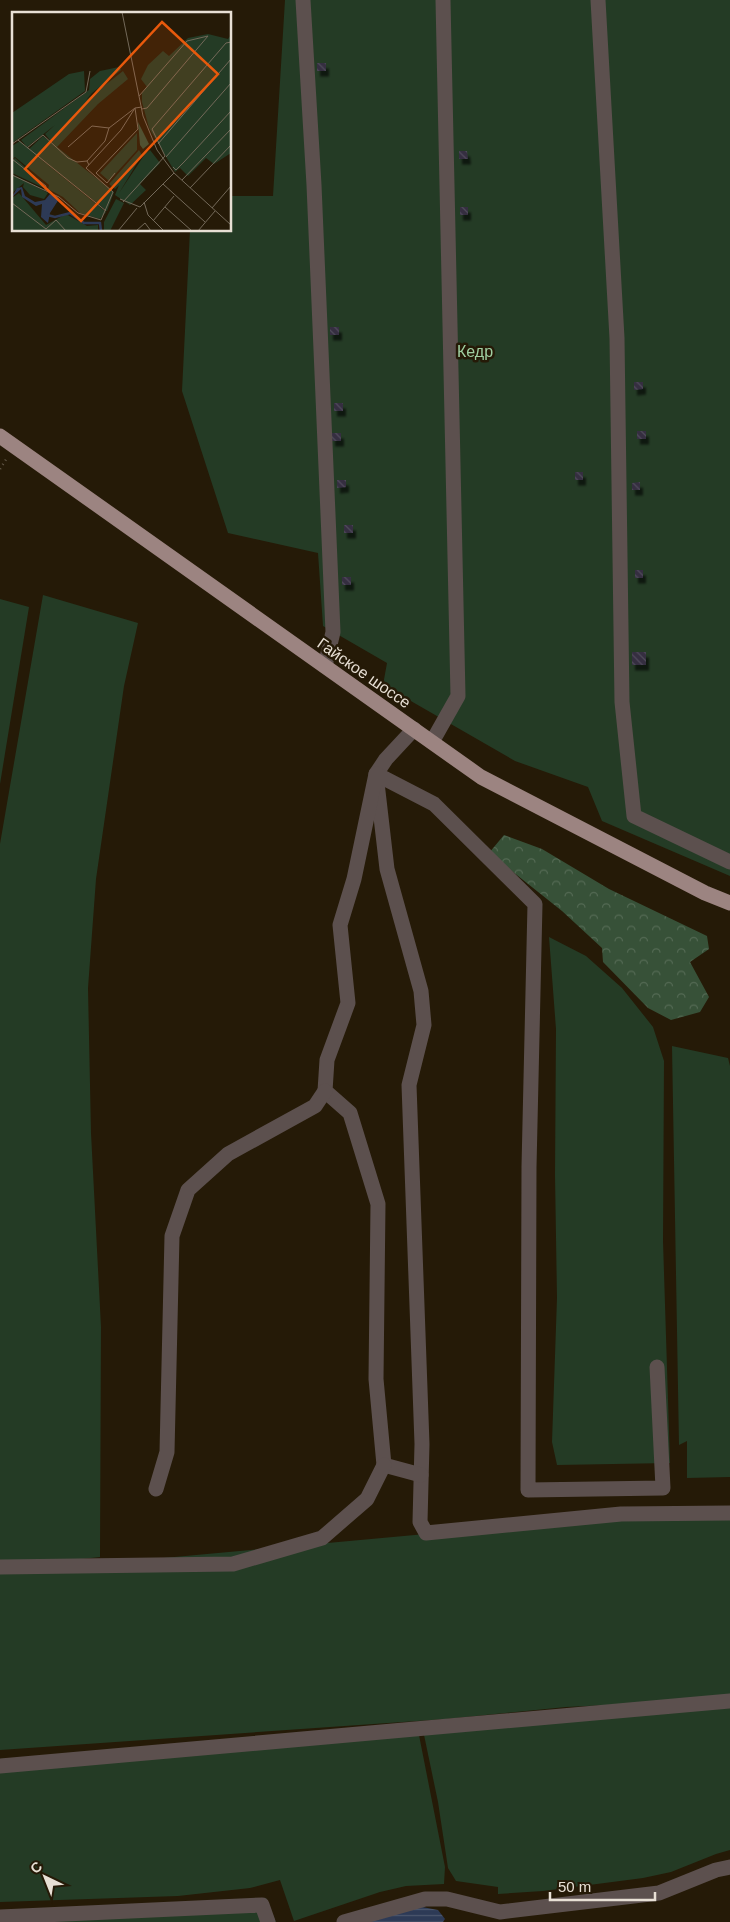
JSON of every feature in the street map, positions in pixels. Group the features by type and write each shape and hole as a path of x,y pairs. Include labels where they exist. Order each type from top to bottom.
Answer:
{"main road":[{"name":"Гайское шоссе","path":"0,436 481,777 705,893 730,902"}],"lane":[{"path":"303,0 314,185 333,612 333,632 325,666"},
{"path":"432,742 458,696 443,0"},
{"path":"598,0 617,338 622,702 634,816 730,862"},
{"path":"156,1489 167,1452 172,1236 188,1190 228,1154 315,1106 325,1091 327,1060 348,1003 340,925 354,879 376,774 386,759 414,729"},
{"path":"376,774 434,804 535,904 529,1177 528,1490 663,1488 657,1367"},
{"path":"376,774 387,869 421,991 424,1025 409,1085 422,1444 420,1522 426,1532 620,1514 730,1512"},
{"path":"0,1567 233,1564 322,1538 367,1499 384,1465 376,1379 378,1204 350,1114 325,1091"},
{"path":"384,1465 421,1475"},
{"path":"0,1766 730,1701"},
{"path":"344,1922 424,1899 447,1899 500,1912 660,1894 716,1870 730,1867"},
{"path":"0,1917 262,1905 268,1922"}],"green space":[{"name":"Кедр","path":"285,0 730,0 730,876 602,821 588,787 515,761 383,685 387,663 323,626 318,553 228,533 182,391 190,231 231,231 231,196 273,196"},
{"path":"43,595 138,623 124,686 96,879 88,988 91,1133 101,1327 100,1557 55,1562 0,1562 0,844"},
{"path":"0,599 29,607 0,784"},
{"path":"504,835 542,849 609,889 707,936 709,949 690,962 709,997 700,1012 671,1020 648,1008 603,962 602,948 562,911 489,853"},
{"path":"549,937 586,956 622,988 653,1027 664,1061 663,1241 670,1463 557,1465 552,1442 557,1298 555,1175 556,1029"},
{"path":"672,1046 728,1058 730,1066 730,1477 687,1478 687,1441 679,1445"},
{"path":"730,1506 730,1699 566,1707 446,1719 0,1750 0,1573"},
{"path":"730,1708 730,1850 671,1872 643,1878 543,1891 498,1894 498,1887 456,1881 448,1868 438,1802 423,1730"},
{"path":"418,1730 445,1867 444,1884 406,1886 380,1892 294,1921 280,1880 250,1888 178,1896 0,1902 0,1759"},
{"path":"266,1898 276,1922 0,1922 115,1910"}],"water":[{"path":"417,1906 438,1910 445,1919 443,1922 362,1922"}],"building":[{"path":"317,63 326,63 326,71 317,71"},
{"path":"459,151 467,151 468,159 459,159"},
{"path":"460,207 468,207 468,215 460,215"},
{"path":"330,327 339,327 339,335 330,335"},
{"path":"634,382 643,382 643,389 634,390"},
{"path":"334,403 343,403 343,411 334,411"},
{"path":"637,431 646,431 646,439 637,439"},
{"path":"332,433 341,433 341,441 332,441"},
{"path":"575,472 583,472 583,480 575,480"},
{"path":"337,480 346,480 346,487 337,488"},
{"path":"640,482 640,490 632,490 632,483"},
{"path":"344,525 353,525 353,533 344,533"},
{"path":"635,570 643,570 643,578 635,578"},
{"path":"342,577 351,577 351,585 342,585"},
{"path":"632,652 646,652 646,665 632,665"}]}
